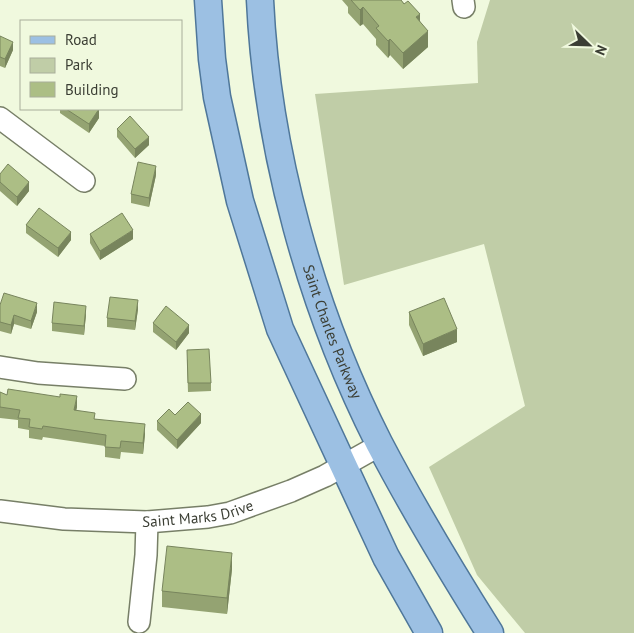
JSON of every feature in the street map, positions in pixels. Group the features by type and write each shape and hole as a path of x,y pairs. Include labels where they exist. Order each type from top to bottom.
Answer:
{"main road":[{"path":"208,0 217,97 240,201 280,329 386,556 429,633"},
{"name":"Saint Charles Parkway","path":"260,0 268,91 275,133 292,209 308,265 326,317 380,444 440,554 490,633"}],"street":[{"path":"0,118 84,180"},
{"path":"0,367 38,373 125,379"},
{"name":"Saint Marks Drive","path":"0,511 64,519 147,522 189,520 230,513 290,491 344,466 380,444"},
{"path":"139,622 146,555 147,522"}],"green space":[{"path":"490,0 634,0 634,633 525,633 477,575 429,467 525,406 484,244 344,285 315,94 478,83 477,42"}],"building":[{"path":"351,0 401,0 404,4 408,1 420,14 416,17 428,31 403,53 376,28 379,26 363,7 360,10"},
{"path":"0,36 13,42 5,59 0,57"},
{"path":"68,110 98,110 89,124"},
{"path":"130,116 149,137 135,149 117,129"},
{"path":"138,162 156,166 149,198 131,194"},
{"path":"8,164 29,182 17,197 0,182 0,174"},
{"path":"39,208 71,232 58,248 26,225"},
{"path":"122,213 133,230 100,251 90,234"},
{"path":"4,293 37,303 31,321 14,315 11,325 0,322 0,305"},
{"path":"110,297 138,300 135,321 107,318"},
{"path":"444,298 457,329 423,344 409,312"},
{"path":"54,302 86,306 84,326 52,323"},
{"path":"166,306 189,325 176,342 153,323"},
{"path":"209,349 211,383 188,383 187,350"},
{"path":"8,389 60,397 60,394 77,396 74,410 95,413 94,419 145,424 143,443 121,441 120,448 105,447 106,435 43,426 42,429 29,427 30,419 18,418 20,410 0,407 0,392 7,395"},
{"path":"188,402 201,414 177,440 157,421 169,409 175,415"},
{"path":"167,546 232,553 227,598 162,591"}]}
